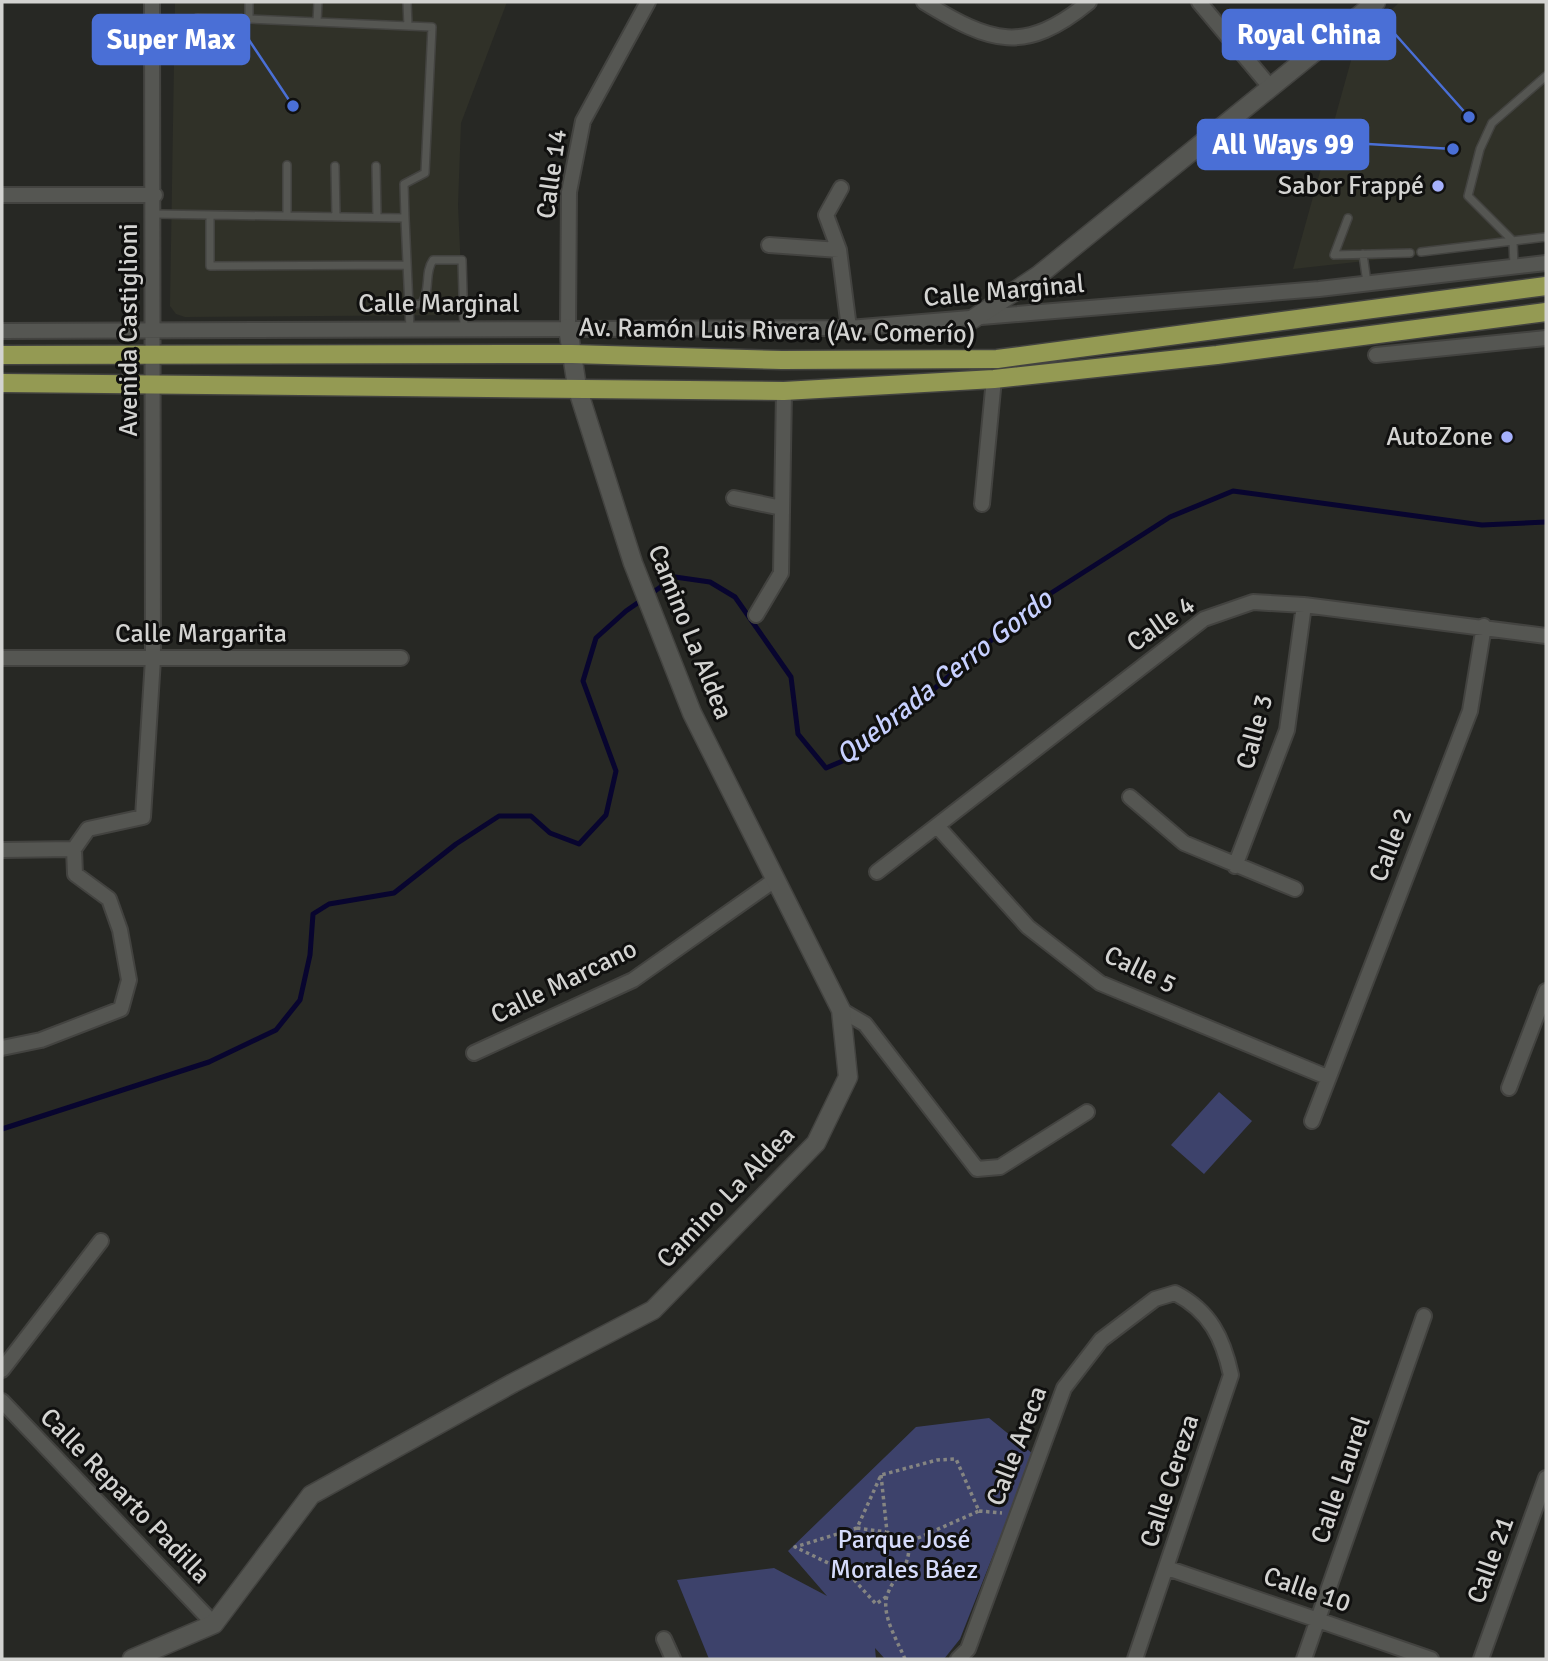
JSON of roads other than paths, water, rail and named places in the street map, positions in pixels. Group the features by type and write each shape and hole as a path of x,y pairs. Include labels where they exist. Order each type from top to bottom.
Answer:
{"main road":[{"name":"Av. Ramón Luis Rivera (Av. Comerío)","path":"2,355 572,354 782,360 997,359 1546,286"},
{"name":"Av. Ramón Luis Rivera (Av. Comerío)","path":"2,383 784,391 994,379 1217,355 1546,312"}],"street":[{"name":"Avenida Castiglioni","path":"74,849 88,829 144,817 153,659 152,331 155,195 152,2"},
{"name":"Calle 14","path":"568,328 569,192 583,121 648,2"},
{"path":"924,2 967,28 1012,40 1062,24 1089,2"},
{"path":"1199,2 1271,88"},
{"path":"973,319 1038,275 1376,2"},
{"path":"841,188 827,215 839,250 849,328"},
{"path":"2,195 155,195"},
{"path":"769,245 839,250"},
{"name":"Calle Marginal","path":"2,331 849,328 1367,283 1546,263"},
{"name":"Camino La Aldea","path":"132,1659 214,1624 311,1495 653,1310 816,1143 848,1077 841,1010 692,712 633,564 577,387 568,328"},
{"path":"1376,355 1546,338"},
{"path":"982,504 994,379"},
{"path":"756,615 781,573 784,391"},
{"path":"734,498 782,508"},
{"name":"Calle 4","path":"877,872 1204,619 1253,602 1304,605 1546,636"},
{"name":"Calle 3","path":"1235,866 1287,730 1304,605"},
{"name":"Calle 2","path":"1312,1121 1470,710 1484,626"},
{"name":"Calle Margarita","path":"2,658 401,659"},
{"path":"1130,797 1184,843 1295,889"},
{"name":"Calle 5","path":"937,825 1028,927 1100,983 1327,1077"},
{"path":"2,850 74,849 75,874 109,899 120,930 129,980 121,1009 41,1040 2,1048"},
{"name":"Calle Marcano","path":"474,1053 633,980 776,880"},
{"path":"1509,1088 1546,991"},
{"path":"841,1010 865,1024 977,1170 1000,1167 1087,1112"},
{"path":"2,1370 101,1241"},
{"name":"Calle Areca","path":"958,1659 968,1649 1064,1388 1101,1340 1155,1299 1175,1293 1192,1303 1207,1321"},
{"name":"Calle Laurel","path":"1304,1659 1424,1316"},
{"name":"Calle Cereza","path":"1135,1659 1231,1375 1224,1342 1207,1321"},
{"name":"Calle Reparto Padilla","path":"2,1401 214,1624"},
{"name":"Calle 21","path":"1481,1659 1546,1478"},
{"name":"Calle 10","path":"1167,1568 1431,1659"},
{"path":"664,1639 673,1659"}],"lane":[{"path":"249,2 250,19"},
{"path":"317,22 318,2"},
{"path":"407,2 408,26"},
{"path":"197,18 432,27 425,173 404,184 410,328"},
{"path":"1514,267 1513,242 1468,196 1470,183 1492,122 1546,76"},
{"path":"287,165 287,216"},
{"path":"335,166 336,217"},
{"path":"376,166 377,217"},
{"path":"154,214 405,218"},
{"path":"210,215 210,265 407,265"},
{"path":"1348,218 1334,255 1410,253"},
{"path":"1421,252 1546,237"},
{"path":"1363,254 1367,283"},
{"path":"409,307 422,303 429,292 428,267 433,260 462,260 464,328"}],"waterway":[{"name":"Quebrada Cerro Gordo","path":"2,1129 209,1062 276,1030 300,1000 310,955 313,914 329,904 394,893 456,844 499,816 531,816 550,833 579,844 606,815 616,771 583,681 596,638 626,611 675,577 710,582 735,597 791,677 798,734 826,768 845,760 901,717 1034,604 1170,517 1233,491 1482,525 1546,522"}],"place":[{"name":"Super Max","path":"293,106"},
{"name":"Royal China","path":"1469,117"},
{"name":"All Ways 99","path":"1453,149"},
{"name":"Sabor Frappé","path":"1438,186"},
{"name":"AutoZone","path":"1507,437"}],"park label":[{"name":"Parque José Morales Báez","path":"904,1555"}]}
